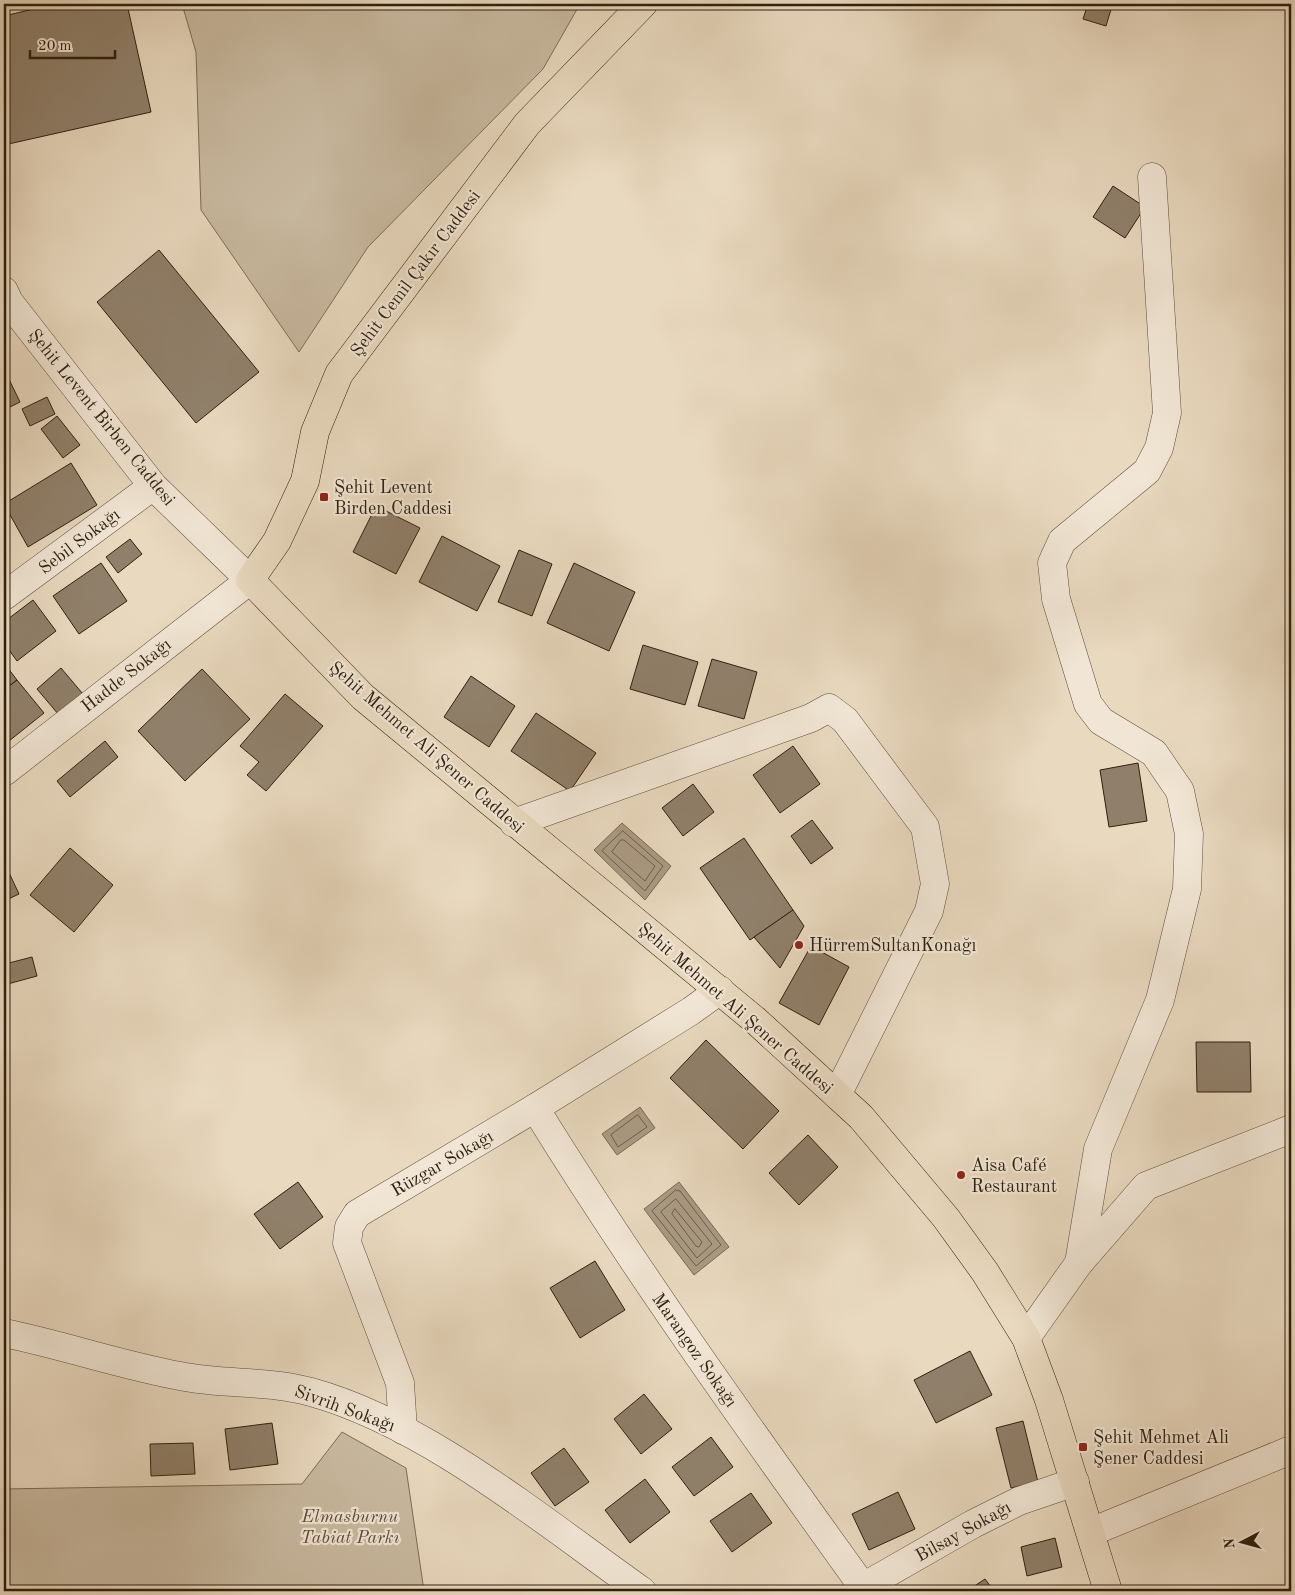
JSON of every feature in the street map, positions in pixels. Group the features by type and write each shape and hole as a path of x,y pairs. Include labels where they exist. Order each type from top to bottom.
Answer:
{"main road":[{"name":"Şehit Cemil Çakır Caddesi","path":"250,580 278,541 305,480 315,432 339,374 527,124 643,4"},
{"name":"Şehit Mehmet Ali Şener Caddesi","path":"250,580 363,697 514,823 720,990 861,1117 946,1218 985,1272 1026,1338 1075,1482 1108,1591"}],"street":[{"path":"1079,1263 1098,1149 1160,1000 1187,889 1189,834 1180,791 1154,753 1101,721 1088,704 1056,599 1052,563 1062,541 1147,471 1159,448 1167,413 1152,178"},
{"name":"Şehit Levent Birben Caddesi","path":"4,291 9,302 153,486 250,580"},
{"name":"Sebil Sokağı","path":"4,596 153,486"},
{"name":"Hadde Sokağı","path":"4,772 250,580"},
{"path":"514,823 811,718 829,708 845,720 925,827 935,884 929,911 837,1095"},
{"name":"Rüzgar Sokağı","path":"403,1430 400,1383 347,1243 349,1227 357,1214 535,1108 691,1011 720,990"},
{"name":"Marangoz Sokağı","path":"535,1108 581,1183 859,1589"},
{"path":"1026,1338 1079,1263 1146,1186 1291,1128"},
{"name":"Sivrih Sokağı","path":"4,1333 181,1377 274,1384 312,1392 370,1414 403,1430 477,1474 642,1591"},
{"path":"1091,1532 1291,1450"},
{"name":"Bilsay Sokağı","path":"859,1589 973,1524 1019,1501 1075,1482"}],"green space":[{"path":"182,4 580,4 543,69 368,247 299,352 201,210 196,52"},
{"name":"Elmasburnu Tabiat Parkı","path":"342,1432 406,1468 424,1591 4,1591 4,1489 302,1484"}],"water":[{"path":"622,823 671,866 645,900 594,850"},
{"path":"640,1107 655,1128 617,1155 602,1134"},
{"path":"679,1182 729,1247 694,1275 644,1209"}],"building":[{"path":"55,4 127,4 151,112 4,145 4,16"},
{"path":"1088,4 1112,6 1106,26 1083,19"},
{"path":"1113,186 1145,207 1125,238 1093,217"},
{"path":"159,250 259,372 196,423 97,302"},
{"path":"4,369 20,402 4,410"},
{"path":"47,397 55,414 30,426 22,409"},
{"path":"57,416 80,445 63,458 41,429"},
{"path":"71,463 97,505 28,547 4,504"},
{"path":"376,506 420,528 396,574 353,552"},
{"path":"442,536 500,566 477,611 419,582"},
{"path":"130,539 142,554 118,573 106,557"},
{"path":"519,550 552,564 532,616 498,602"},
{"path":"101,563 127,601 79,634 53,596"},
{"path":"574,563 635,592 609,651 547,623"},
{"path":"33,600 56,631 17,661 4,643 4,622"},
{"path":"643,645 698,662 685,705 630,689"},
{"path":"712,659 757,672 744,719 698,706"},
{"path":"4,663 17,680 4,690"},
{"path":"61,668 88,700 64,721 37,689"},
{"path":"202,669 250,719 185,781 138,731"},
{"path":"471,676 515,706 489,747 444,717"},
{"path":"17,680 44,713 9,741 4,734 4,690"},
{"path":"285,694 323,726 266,791 247,775 259,762 240,746"},
{"path":"536,713 596,753 570,791 511,751"},
{"path":"105,741 118,757 70,797 57,781"},
{"path":"793,746 820,784 780,813 753,775"},
{"path":"1138,763 1147,821 1109,827 1100,770"},
{"path":"693,784 714,812 683,836 662,808"},
{"path":"812,820 833,848 811,864 791,836"},
{"path":"744,838 793,910 750,940 700,868"},
{"path":"70,848 113,885 74,932 30,895"},
{"path":"4,862 19,894 4,901"},
{"path":"793,910 804,926 780,968 754,937"},
{"path":"811,946 849,967 819,1025 779,1003"},
{"path":"4,947 9,963 32,957 37,976 4,985"},
{"path":"706,1040 779,1111 743,1149 670,1078"},
{"path":"1196,1042 1250,1042 1251,1092 1197,1092"},
{"path":"808,1135 838,1167 799,1205 769,1173"},
{"path":"298,1182 323,1217 280,1249 254,1214"},
{"path":"595,1261 625,1310 580,1338 550,1288"},
{"path":"970,1351 992,1395 936,1423 914,1380"},
{"path":"644,1394 672,1429 641,1454 614,1419"},
{"path":"1023,1421 1038,1482 1011,1488 996,1428"},
{"path":"272,1423 278,1464 230,1470 225,1429"},
{"path":"711,1437 733,1467 694,1496 672,1467"},
{"path":"193,1443 195,1474 151,1476 150,1444"},
{"path":"564,1448 589,1482 555,1506 531,1473"},
{"path":"645,1479 670,1512 630,1543 605,1510"},
{"path":"898,1492 915,1529 869,1550 852,1514"},
{"path":"751,1493 772,1523 732,1552 710,1521"},
{"path":"1055,1538 1062,1567 1027,1576 1021,1547"},
{"path":"985,1579 994,1591 967,1591"}],"place":[{"name":"Şehit Levent Birden Caddesi","path":"324,497"},
{"name":"HürremSultanKonağı","path":"799,945"},
{"name":"Aisa Café Restaurant","path":"961,1175"},
{"name":"Şehit Mehmet Ali Şener Caddesi","path":"1083,1447"}]}
